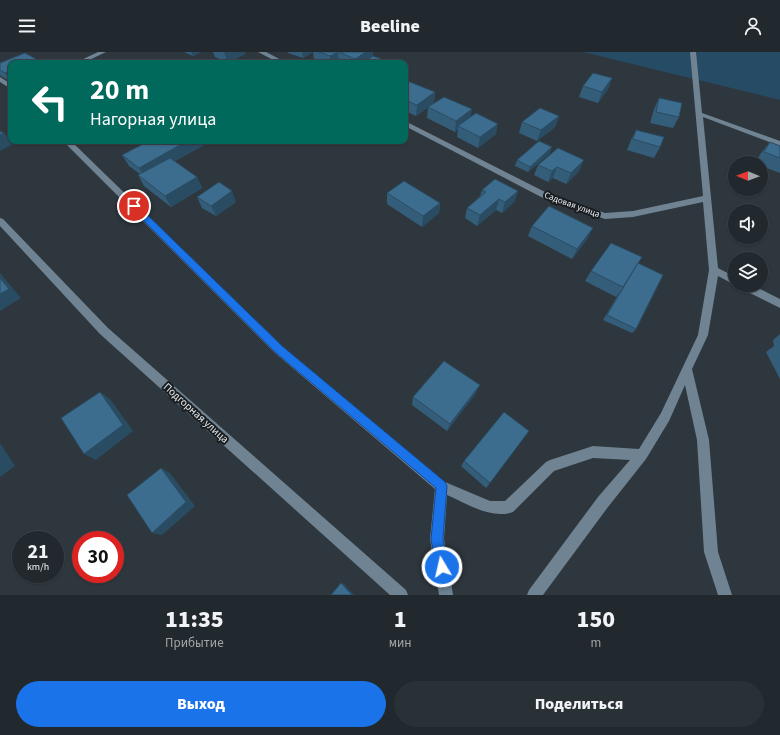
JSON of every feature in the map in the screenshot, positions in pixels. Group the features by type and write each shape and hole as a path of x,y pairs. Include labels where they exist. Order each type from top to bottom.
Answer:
{"street":[{"path":"85,60 103,52"},
{"path":"261,52 278,60"},
{"path":"534,595 603,502 642,455 664,417 703,335 714,270 693,52"},
{"path":"700,114 780,144"},
{"name":"Садовая улица","path":"408,125 548,197 605,216 633,214 707,198"},
{"path":"70,144 278,349 441,486 490,507 508,507 550,466 593,452 642,455"},
{"name":"Подгорная улица","path":"0,221 104,331 401,595"},
{"path":"714,270 728,277"},
{"path":"757,292 780,304"},
{"path":"687,369 703,440 711,552 725,595"},
{"path":"441,486 437,539 446,595"}],"shaded area":[{"path":"583,52 780,52 780,100"}],"building":[{"path":"319,52 338,52 330,56"},
{"path":"339,52 366,52 355,59"},
{"path":"25,53 36,59 8,60 8,72 5,73 0,70 0,63"},
{"path":"373,56 384,60 367,60"},
{"path":"593,73 612,78 602,92 583,86"},
{"path":"408,81 435,92 417,105 408,101"},
{"path":"444,97 472,109 456,121 428,107"},
{"path":"659,98 682,103 679,117 656,112"},
{"path":"540,108 559,116 541,130 522,122"},
{"path":"476,113 498,124 480,137 458,126"},
{"path":"636,130 664,137 660,147 633,139"},
{"path":"539,141 552,147 530,167 517,160"},
{"path":"770,142 780,146 780,158 764,152"},
{"path":"143,144 182,144 139,168 122,155"},
{"path":"558,148 584,160 571,173 557,167 552,171 538,165"},
{"path":"170,158 197,177 165,196 138,175"},
{"path":"495,179 518,191 505,202 499,199 480,215 467,208 486,192 482,190"},
{"path":"404,181 440,203 423,216 387,193"},
{"path":"219,182 232,191 211,206 197,197"},
{"path":"549,206 593,228 577,249 532,226"},
{"path":"611,243 642,257 623,287 591,271"},
{"path":"638,263 663,275 636,329 607,315"},
{"path":"0,278 9,289 0,294"},
{"path":"444,361 480,385 450,424 413,397"},
{"path":"100,392 123,425 84,454 61,418"},
{"path":"504,412 529,431 490,483 464,461"},
{"path":"161,468 186,502 152,533 127,495"},
{"path":"341,583 352,595 331,595"}],"route":[{"path":"134,206 278,349 441,486 437,539 442,567"}]}
